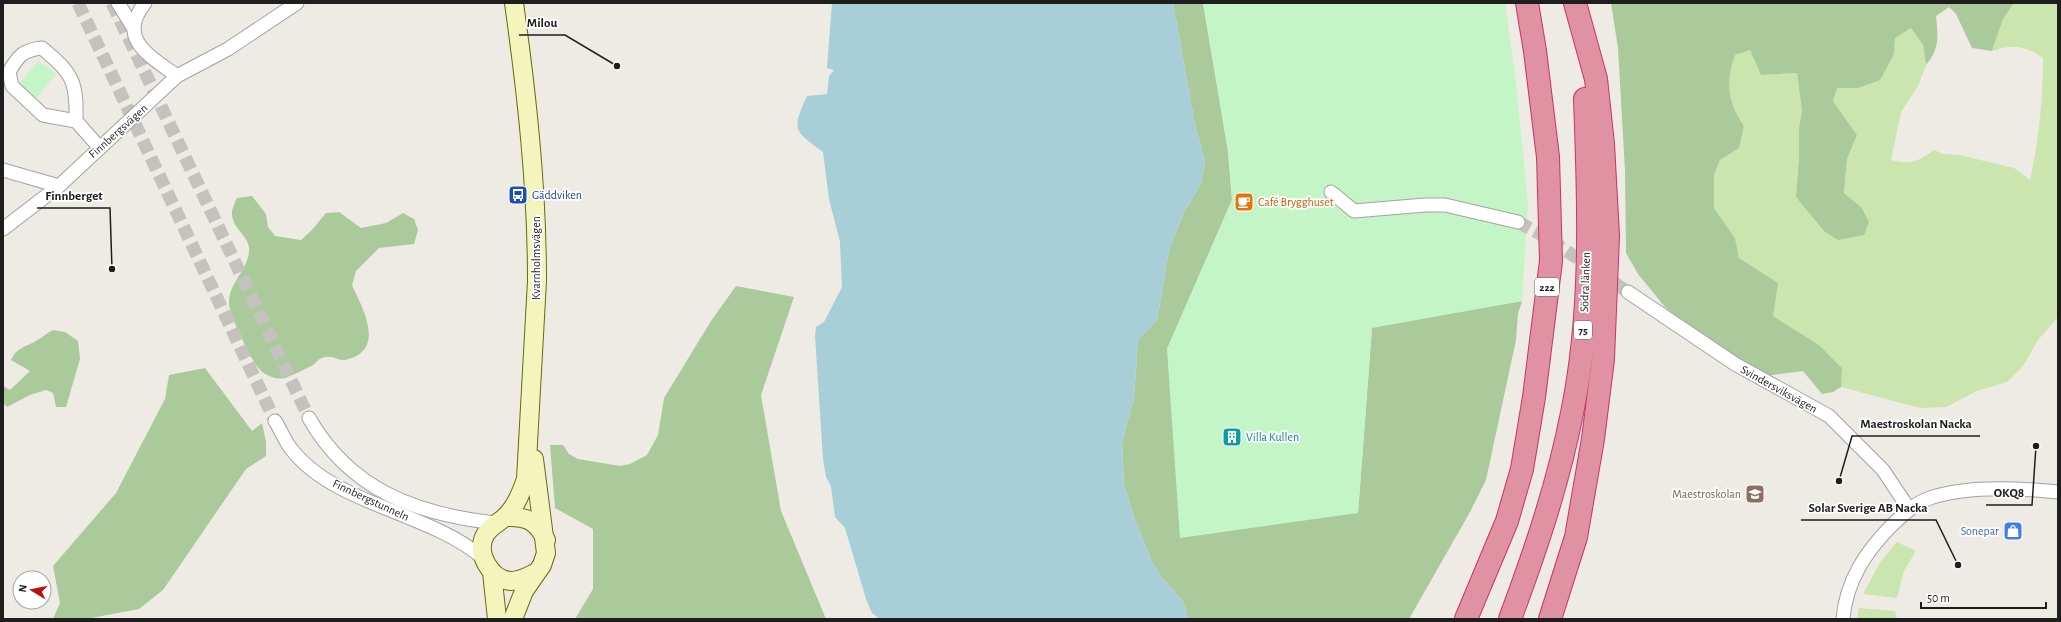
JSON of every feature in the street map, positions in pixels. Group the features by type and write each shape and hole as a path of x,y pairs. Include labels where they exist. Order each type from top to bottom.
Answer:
{"highway":[{"name":"222","path":"1466,619 1507,521 1524,454 1534,397 1551,261 1548,157 1535,51 1527,3"},
{"path":"1550,619 1576,537 1593,439 1603,359 1608,236 1603,144 1596,79 1575,3"},
{"name":"Södra länken","path":"1510,619 1534,554 1554,488 1572,413 1582,346 1586,290 1587,157 1582,32"},
{"path":"1479,619 1507,521"}],"street":[{"path":"118,3 133,27 135,39 144,51 177,76"},
{"path":"133,27 145,3"},
{"name":"Finnbergsvägen","path":"3,229 59,186 99,147 177,76 228,49 297,3"},
{"name":"Kvarnholmsvägen","path":"498,619 488,565 482,546 485,535 516,503 526,479 537,281 537,248 531,132 514,3"},
{"path":"76,121 77,97 72,78 58,62 42,48 29,50 16,60 8,72 12,86 43,115 76,121 99,147"},
{"path":"3,170 59,186"},
{"path":"1331,192 1354,211 1425,205 1445,205 1518,222"},
{"name":"Svindersviksvägen","path":"1628,292 1735,364 1830,416 1883,470 1909,509"},
{"name":"Finnbergstunneln","path":"309,418 322,440 335,456 353,472 384,492 425,511 464,519 500,520"},
{"name":"Kvarnholmsvägen","path":"513,619 524,591 535,573 542,565 546,552 546,540 529,419"},
{"name":"Finnbergstunneln","path":"276,421 291,450 312,471 337,486 442,531 472,548 488,565"},
{"path":"1843,619 1844,602 1853,576 1865,556 1880,537 1909,509 1930,498 1972,490 2030,489 2058,492"},
{"path":"500,520 519,516 532,522 541,530 546,540"},
{"path":"488,565 497,576 512,581 523,579 535,573"}],"green space":[{"path":"1173,3 1203,3 1228,151 1232,200 1167,349 1358,513 1372,327 1522,301 1518,314 1516,340 1486,480 1470,512 1409,619 1188,619 1183,601 1163,579 1151,560 1134,517 1124,484 1122,442 1134,398 1138,340 1157,320 1169,250 1184,212 1201,184 1205,161 1195,125"},
{"path":"1203,3 1505,3 1516,82 1528,204 1522,301 1372,328 1358,513 1180,538 1167,349 1232,200 1228,151"},
{"path":"1611,3 2014,3 2003,19 1992,51 1972,48 1956,14 1949,7 1936,16 1936,48 1931,59 1926,65 1923,45 1911,28 1895,38 1894,54 1880,80 1858,88 1837,88 1833,101 1857,135 1847,159 1844,193 1861,207 1869,222 1864,235 1838,240 1824,231 1796,197 1799,156 1799,128 1802,111 1797,73 1761,75 1750,50 1735,55 1729,83 1731,100 1734,109 1744,126 1739,148 1720,160 1714,175 1714,208 1735,238 1739,258 1778,283 1773,316 1819,345 1842,368 1841,387 1833,392 1822,394 1803,371 1763,376 1711,343 1665,307 1638,274 1626,253 1625,171 1618,48"},
{"path":"2014,3 2058,3 2058,317 2038,340 2023,366 2007,382 1977,391 1946,407 1920,408 1841,387 1842,368 1819,345 1773,316 1755,269 1739,258 1735,238 1714,208 1714,175 1720,160 1739,148 1744,126 1734,109 1731,100 1729,83 1735,55 1750,50 1761,75 1797,73 1802,111 1799,128 1799,156 1796,197 1809,210 1861,207 1844,193 1847,159 1857,135 1833,101 1837,88 1858,88 1894,55 1895,38 1911,28 1923,45 1926,65 1918,86 1901,112 1891,160 1904,162 1914,161 1934,150 1943,154 1959,155 2014,168 2030,180 2040,119 2043,58 2030,50 2019,47 2007,47 1992,51 2003,19"},
{"path":"38,61 57,74 34,100 19,84"},
{"path":"252,196 266,214 268,227 275,236 301,240 311,231 326,213 339,212 361,228 386,223 403,213 414,219 418,230 414,244 379,248 356,271 352,285 366,317 369,339 365,348 358,355 345,360 332,357 322,358 313,365 285,378 268,376 256,365 236,326 229,302 232,289 248,259 249,252 249,247 245,238 233,221 233,206 237,198"},
{"path":"736,286 794,297 761,395 781,511 826,619 575,619 593,589 593,529 555,508 550,445 563,445 569,454 578,459 620,466 630,464 647,455 658,435 664,398 711,321"},
{"path":"53,330 65,332 78,341 80,359 66,407 56,407 53,393 46,390 30,395 7,407 3,403 3,386 10,390 30,371 11,360 21,348 36,341"},
{"path":"205,368 252,431 262,423 266,442 266,456 246,469 163,590 139,609 86,619 53,619 60,603 53,566 116,493 165,399 169,375"},
{"path":"1897,542 1916,551 1904,571 1897,598 1863,594 1881,561"},
{"path":"1859,608 1895,611 1897,619 1857,619"}],"water":[{"path":"832,3 1173,3 1195,125 1205,161 1201,184 1184,212 1169,250 1157,320 1138,340 1134,398 1122,442 1124,484 1134,517 1151,560 1163,579 1183,601 1188,619 880,619 872,613 866,599 845,528 835,517 831,486 826,477 823,459 815,336 816,327 824,322 842,287 840,242 829,199 823,152 801,134 797,123 807,96 827,94 829,76 834,70 827,68"}],"tunnel":[{"path":"78,3 275,421"},
{"path":"112,3 309,418"},
{"path":"1518,222 1544,236 1628,292"}],"place":[{"name":"Milou","path":"617,66"},
{"name":"Gäddviken","path":"518,195"},
{"name":"Café Brygghuset","path":"1244,202"},
{"name":"Finnberget","path":"112,269"},
{"name":"Villa Kullen","path":"1232,437"},
{"name":"OKQ8","path":"2036,446"},
{"name":"Maestroskolan Nacka","path":"1839,481"},
{"name":"Maestroskolan","path":"1755,494"},
{"name":"Sonepar","path":"2013,531"},
{"name":"Solar Sverige AB Nacka","path":"1958,565"}]}
